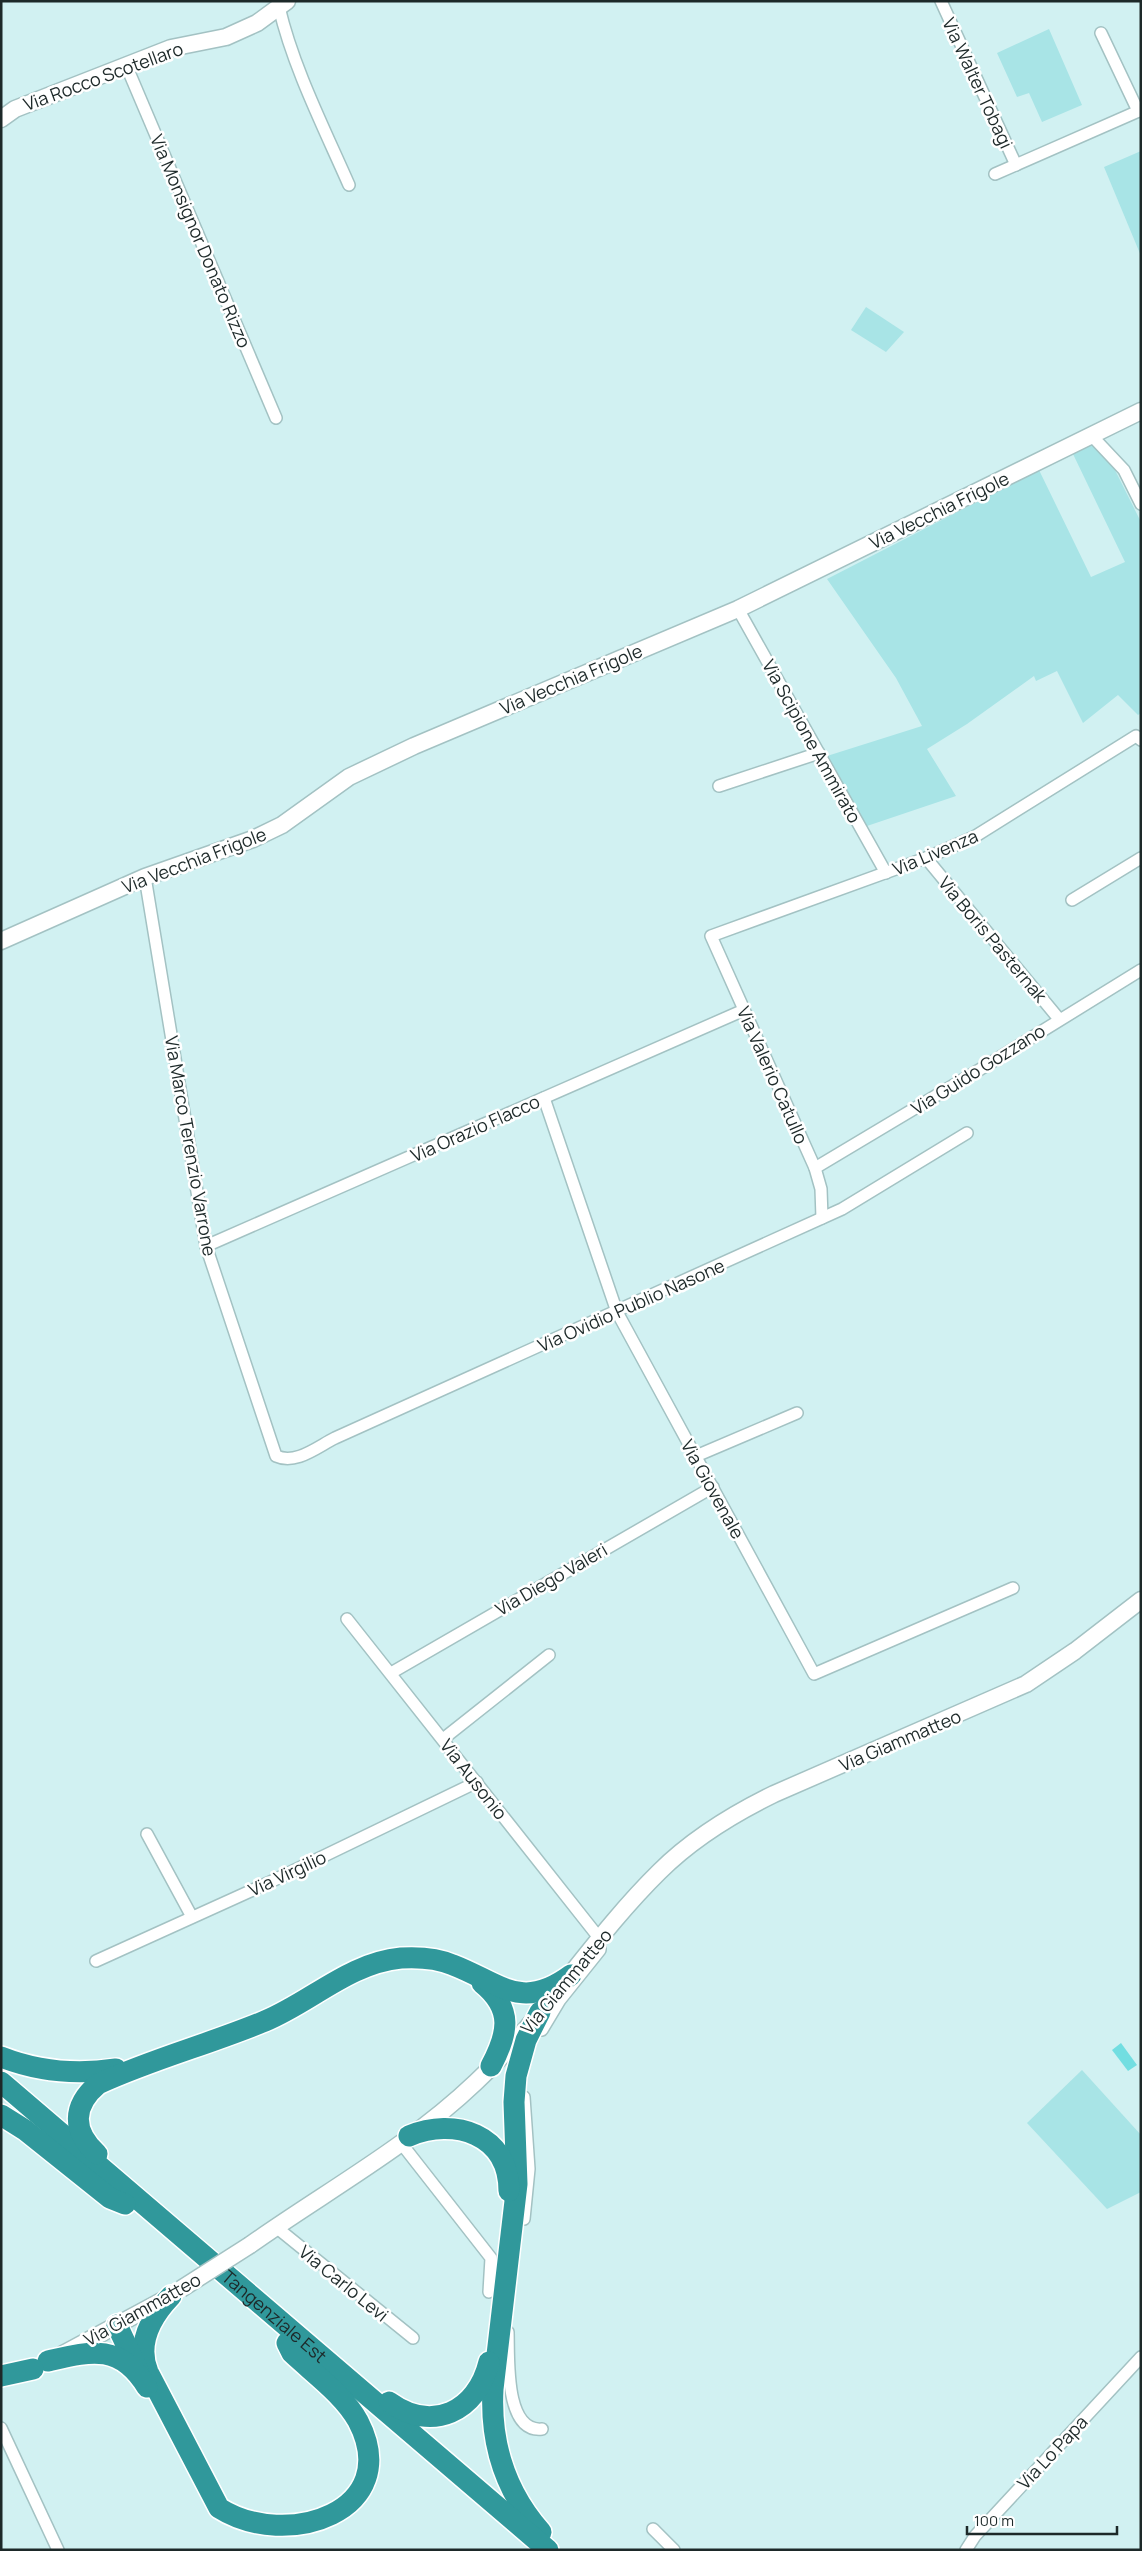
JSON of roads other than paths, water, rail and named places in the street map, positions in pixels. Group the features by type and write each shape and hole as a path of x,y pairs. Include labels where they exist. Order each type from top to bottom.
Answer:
{"highway":[{"path":"160,2218 156,2208 92,2149 84,2138 78,2120 80,2106 92,2089 118,2074 220,2039 284,2013 356,1970 377,1963 414,1957 442,1961 492,1985 519,1992 549,1989 571,1975"},
{"path":"466,1971 491,1991 505,2014 505,2033 492,2066"},
{"path":"540,2012 526,2040 516,2076 514,2102 517,2184 505,2324 492,2422 497,2452 506,2478 526,2514 559,2550"},
{"path":"1,2057 31,2067 72,2073 144,2065"},
{"name":"Tangenziale Est","path":"1,2082 548,2550"},
{"name":"Tangenziale Est","path":"1,2099 529,2550"},
{"path":"1,2115 26,2130 110,2198 125,2204"},
{"path":"325,2359 338,2363 398,2409 407,2414 425,2417 444,2415 456,2410 473,2397 484,2378 490,2357 508,2207 509,2182 506,2172 493,2149 483,2139 465,2130 439,2128 422,2131 405,2140"},
{"path":"176,2292 156,2312 145,2339 143,2356 148,2381 211,2507 224,2523 250,2541"},
{"path":"117,2325 213,2499 221,2510 242,2529 261,2539 271,2542 304,2542 325,2534 342,2522 350,2512 362,2492 368,2461 365,2440 358,2420 343,2402 292,2353 287,2342"},
{"path":"1,2376 86,2352 106,2353 131,2365 148,2381"}],"street":[{"name":"Via Walter Tobagi","path":"941,1 1016,165"},
{"path":"283,4 283,25 318,115 349,185"},
{"name":"Via Rocco Scotellaro","path":"1,119 15,109 171,48 226,37 256,24 283,4"},
{"path":"995,174 1139,111 1101,33"},
{"name":"Via Monsignor Donato Rizzo","path":"126,65 276,418"},
{"name":"Via Vecchia Frigole","path":"1,940 145,877 253,839 282,824 349,777 414,746 738,609 1141,412"},
{"path":"1092,436 1124,470 1141,504"},
{"name":"Via Scipione Ammirato","path":"738,609 886,873"},
{"name":"Via Livenza","path":"711,936 926,858 974,837 1136,736 1141,740"},
{"path":"719,786 819,753"},
{"name":"Via Boris Pasternak","path":"926,858 1060,1019"},
{"path":"1072,900 1141,858"},
{"name":"Via Marco Terenzio Varrone","path":"145,877 206,1246 276,1456 286,1461"},
{"name":"Via Valerio Catullo","path":"711,936 815,1168 821,1189 822,1218"},
{"name":"Via Guido Gozzano","path":"815,1168 1141,970"},
{"name":"Via Orazio Flacco","path":"206,1246 744,1010"},
{"name":"Via Giovenale","path":"544,1098 617,1312 814,1674 1013,1588"},
{"name":"Via Ovidio Publio Nasone","path":"286,1461 297,1458 335,1438 842,1209 967,1133"},
{"path":"696,1456 797,1413"},
{"name":"Via Diego Valeri","path":"391,1673 712,1487"},
{"name":"Via Giammatteo","path":"1,2386 176,2292 250,2245 405,2140 459,2097 492,2066 660,1871 724,1822 774,1794 1026,1684 1075,1651 1141,1600"},
{"name":"Via Ausonio","path":"346,1619 391,1673 600,1939"},
{"path":"443,1739 548,1655"},
{"name":"Via Virgilio","path":"96,1962 477,1782"},
{"path":"147,1834 192,1917"},
{"path":"524,2219 529,2168 524,2099 526,2069 531,2053 548,2019 600,1950 600,1939"},
{"path":"405,2140 492,2258 489,2292"},
{"name":"Via Carlo Levi","path":"276,2227 413,2338"},
{"path":"505,2324 510,2383 518,2417 526,2426 535,2430 542,2429"},
{"name":"Via Lo Papa","path":"966,2550 974,2536 1141,2357"},
{"path":"1,2428 58,2550"},
{"path":"654,2529 674,2550"}]}
